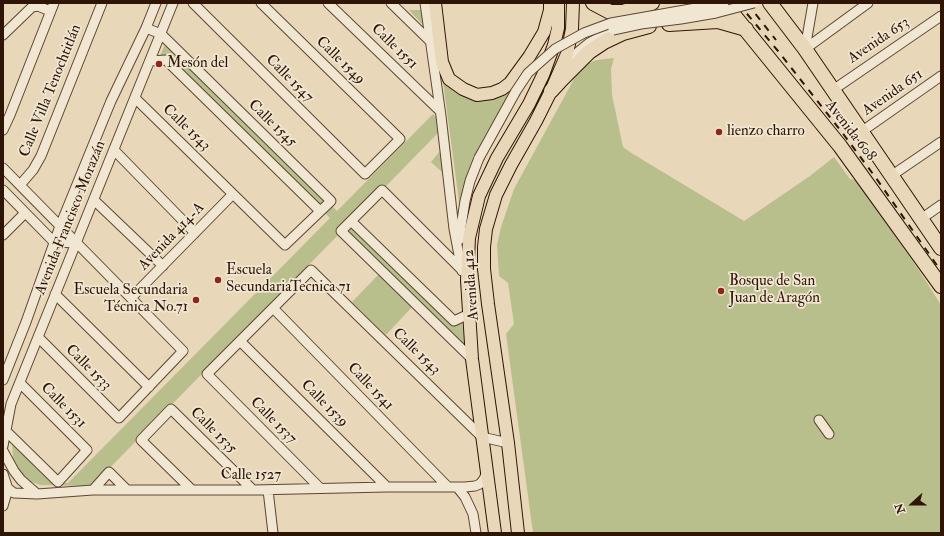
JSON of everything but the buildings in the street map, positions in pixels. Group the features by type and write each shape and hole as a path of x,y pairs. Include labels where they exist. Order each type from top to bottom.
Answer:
{"highway":[{"path":"593,3 610,12 622,12 652,3"},
{"name":"Avenida 608","path":"724,3 840,146 941,286"},
{"name":"Avenida 608","path":"770,3 805,49 941,248"},
{"path":"551,91 589,52 604,42 623,33 650,26 675,23 718,22 746,29"}],"main road":[{"path":"435,3 442,62 449,79 463,89 477,95 492,93 502,89 510,82 529,57 544,32 550,10 550,3"},
{"name":"Avenida 412","path":"495,533 472,359 465,275 469,238 479,196 497,158 529,104 543,75 554,45 558,28 558,3"},
{"name":"Avenida 412","path":"518,533 508,443 484,269 484,247 486,229 496,195 551,91 567,54 572,29 573,3"}],"street":[{"name":"Calle Villa Tenochtitlán","path":"20,185 33,170 41,156 102,3"},
{"name":"Avenida Francisco Morazán","path":"3,380 26,322 60,226 110,101 146,28 156,3"},
{"name":"Avenida Francisco Morazán","path":"3,446 12,404 20,383 76,243 95,201 173,3"},
{"name":"Calle 1547","path":"193,3 365,174 400,139"},
{"name":"Calle 1549","path":"260,3 400,139"},
{"name":"Calle 1551","path":"328,3 440,111"},
{"path":"391,3 431,42"},
{"path":"418,3 425,3"},
{"name":"Avenida 412","path":"425,3 454,229 465,275"},
{"path":"458,248 464,201 470,180 479,158 516,91 528,73 556,50 584,33 611,23 724,3"},
{"path":"558,77 571,60 589,43 613,30 640,24 716,13 754,3"},
{"path":"805,49 813,3"},
{"path":"805,49 868,3"},
{"path":"3,34 32,7 52,7 3,130"},
{"name":"Avenida 653","path":"833,90 941,16"},
{"name":"Calle 1545","path":"146,28 161,34 331,201 320,211 166,60 150,61"},
{"path":"184,78 194,66"},
{"name":"Avenida 651","path":"862,132 941,76"},
{"name":"Calle 1543","path":"136,99 285,245 320,211"},
{"path":"891,176 941,142"},
{"path":"114,150 195,233"},
{"path":"3,168 183,351 149,387 55,294"},
{"path":"3,190 54,242 76,243"},
{"path":"465,275 382,190 341,231 472,359"},
{"name":"Avenida 414-A","path":"131,298 234,194"},
{"path":"95,201 164,266"},
{"path":"921,219 941,205"},
{"path":"3,234 25,213"},
{"path":"351,221 454,321 469,314"},
{"name":"Calle 1543","path":"273,308 311,270 482,437"},
{"path":"409,298 419,287"},
{"path":"240,340 273,308"},
{"name":"Calle 1541","path":"273,308 448,487"},
{"name":"Calle 1533","path":"38,337 119,418 149,387"},
{"name":"Calle 1537","path":"240,340 206,374 320,488"},
{"name":"Calle 1539","path":"240,340 387,487"},
{"name":"Calle 1531","path":"6,431 58,482 87,450 20,383"},
{"name":"Calle 1535","path":"191,490 141,440 172,410 253,490"},
{"path":"819,420 829,434"},
{"path":"482,437 508,443"},
{"path":"3,451 14,471 21,480 37,494"},
{"name":"Calle 1527","path":"6,487 19,494 37,494 126,489 268,490 457,487 475,486 480,484 487,471"},
{"path":"93,490 109,472 126,489"},
{"path":"3,474 6,487 3,506"},
{"path":"457,487 465,497 473,514 476,533"},
{"path":"268,490 273,533"}],"green space":[{"path":"409,10 422,10 425,27"},
{"path":"166,42 337,211 433,114 436,117 438,133 350,223 462,322 466,351 342,231 92,486 41,485 32,482 21,473 13,458 12,439 56,483 68,483 330,218 167,58 160,56"},
{"name":"Bosque de San Juan de Aragón","path":"614,58 611,69 612,95 623,147 633,154 744,221 810,176 834,157 850,179 856,180 920,272 941,305 941,533 533,533 506,334 514,324 508,283 499,276 497,245 501,227 514,189 580,68 597,60"},
{"path":"442,74 464,93 513,87 476,156 460,209"},
{"path":"440,151 443,173 431,162"},
{"path":"379,274 412,307 386,335 352,302"}],"railway":[{"path":"738,3 844,135 941,271"},
{"path":"747,3 776,40"}],"place":[{"name":"Mesón del","path":"159,64"},
{"name":"lienzo charro","path":"719,132"},
{"name":"Escuela SecundariaTecnica 71","path":"218,280"},
{"name":"Bosque de San Juan de Aragón","path":"721,291"},
{"name":"Escuela Secundaria Técnica No.71","path":"196,300"}]}
